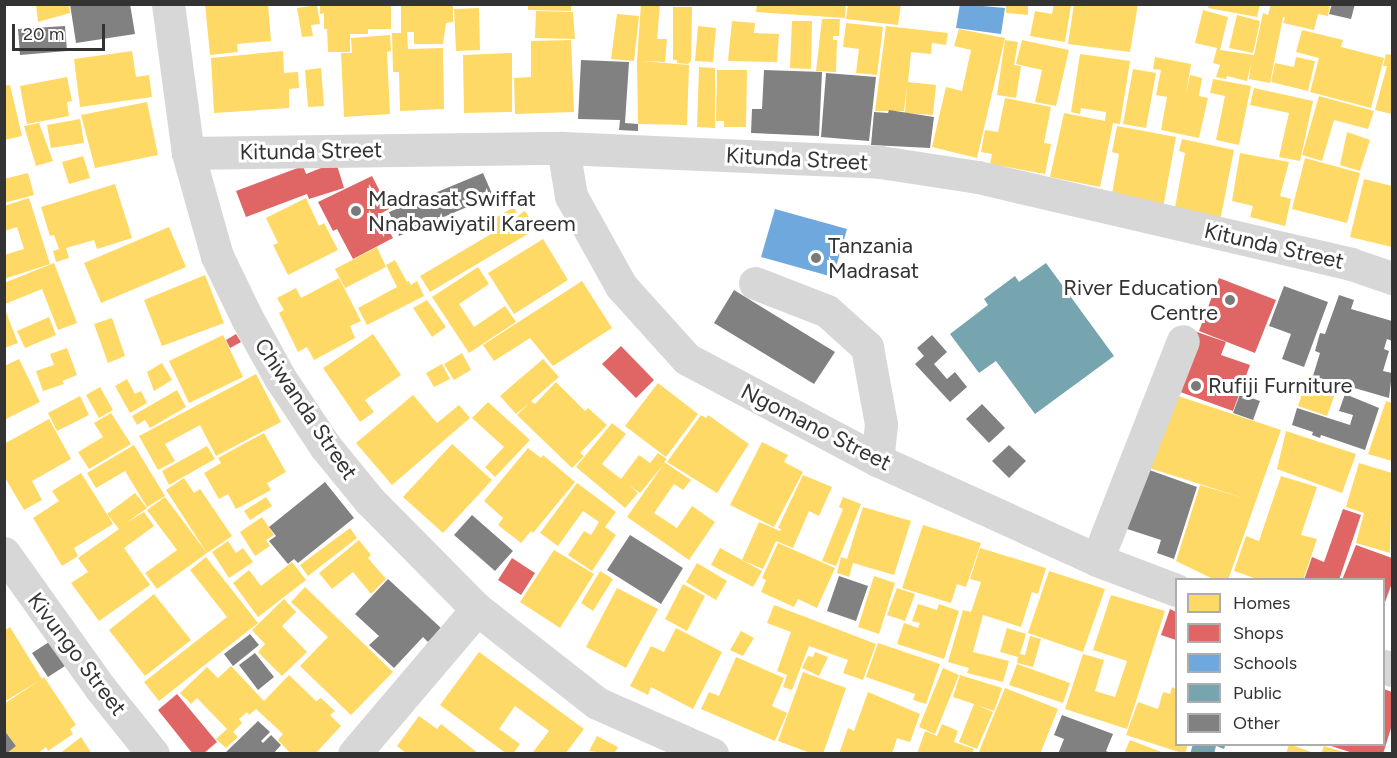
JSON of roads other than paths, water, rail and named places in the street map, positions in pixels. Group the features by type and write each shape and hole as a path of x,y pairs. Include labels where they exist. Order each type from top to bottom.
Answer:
{"street":[{"name":"Chiwanda Street","path":"168,4 188,153 217,256 280,378 325,446 369,500 477,609 597,703 712,753"},
{"name":"Kitunda Street","path":"188,153 563,148 880,162 978,177 1352,264 1392,278"},
{"name":"Ngomano Street","path":"563,148 571,196 621,286 687,359 877,460 1097,560 1175,590"},
{"path":"755,283 827,311 867,347 881,424 877,460"},
{"path":"1097,560 1183,341"},
{"name":"Kivungo Street","path":"4,553 101,689 153,753"},
{"path":"354,753 477,609"}],"place":[{"name":"Madrasat Swiffat Nnabawiyatil Kareem","path":"356,211"},
{"name":"Tanzania Madrasat","path":"816,258"},
{"name":"River Education Centre","path":"1230,300"},
{"name":"Rufiji Furniture","path":"1196,386"}]}
